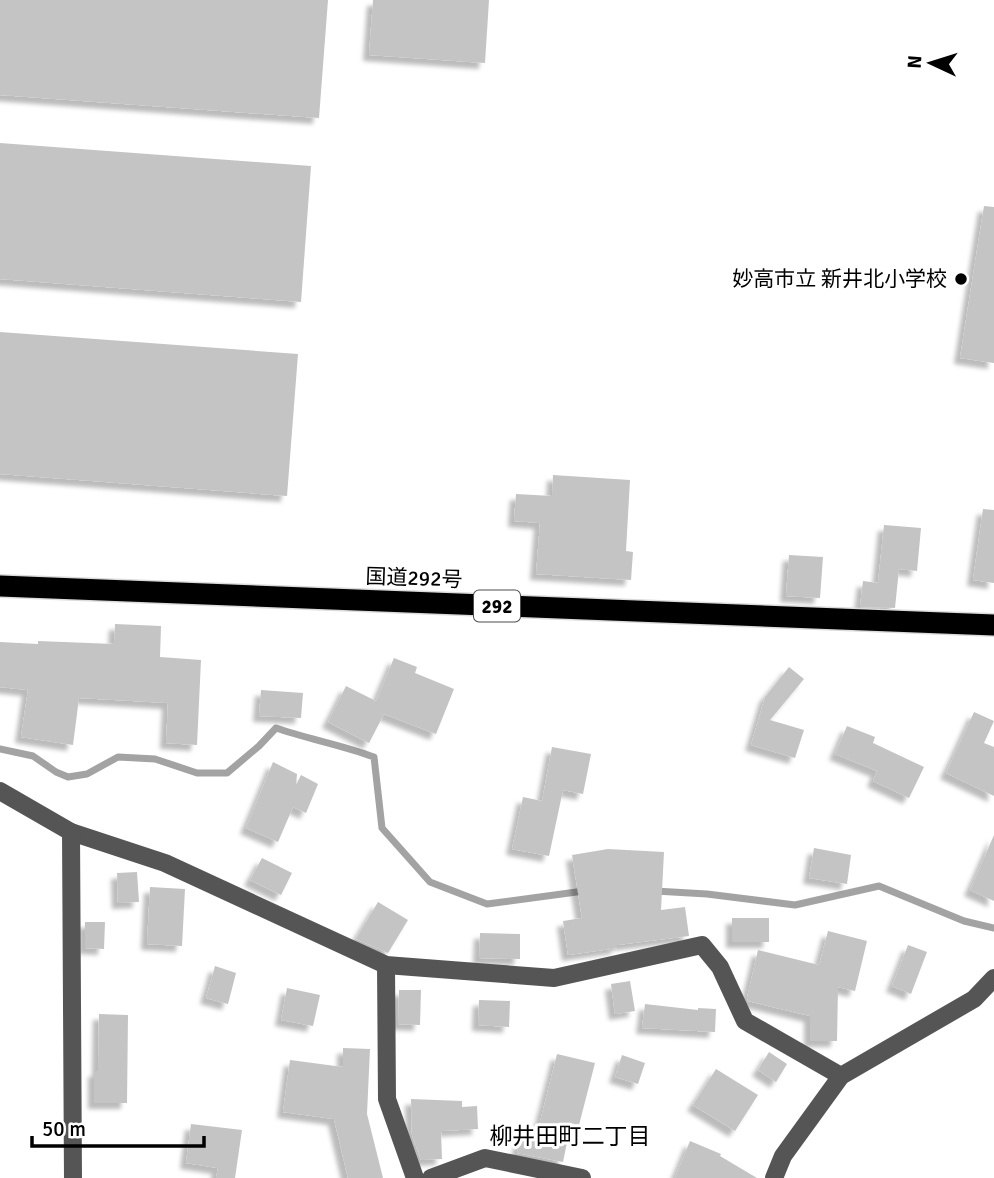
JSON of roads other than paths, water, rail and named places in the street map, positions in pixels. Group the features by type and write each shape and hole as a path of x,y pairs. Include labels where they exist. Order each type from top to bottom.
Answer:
{"highway":[{"name":"国道292号","path":"0,586 994,625"}],"street":[{"path":"0,791 71,832 165,863 386,965 554,978 702,945 720,967 745,1021 841,1076"},
{"path":"71,832 74,1178"},
{"path":"386,965 387,1099 415,1178"},
{"path":"774,1178 783,1156 841,1076 974,999 994,978"},
{"path":"432,1178 485,1158 582,1178"}],"waterway":[{"path":"0,749 33,756 68,777 87,774 118,757 155,759 197,773 227,773 276,728 374,757 382,828 430,882 487,904 584,891"},
{"path":"655,891 707,894 795,905 879,886 964,921 994,928"}],"place":[{"name":"妙高市立 新井北小学校","path":"961,279"}],"district":[{"name":"柳井田町二丁目","path":"570,1136"}]}
